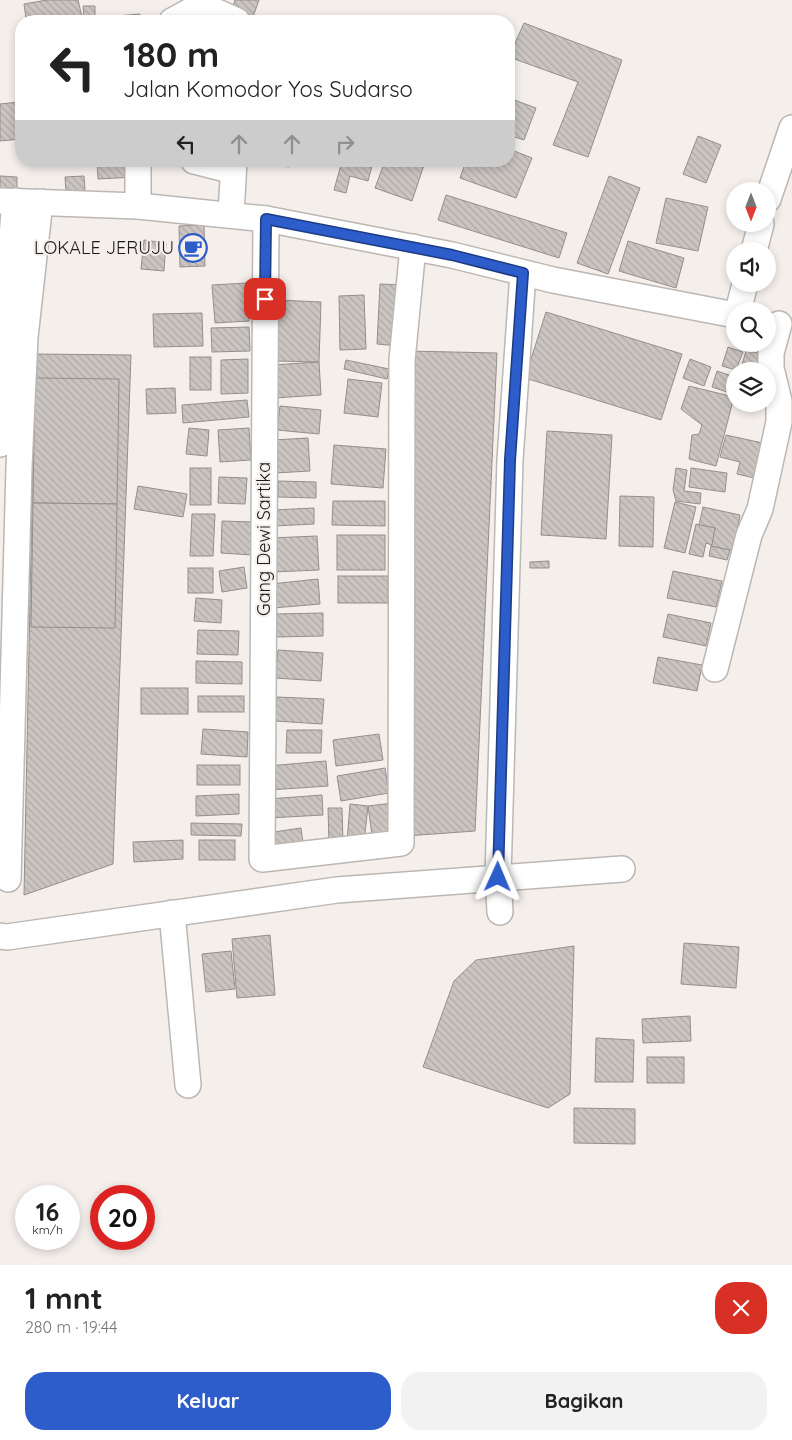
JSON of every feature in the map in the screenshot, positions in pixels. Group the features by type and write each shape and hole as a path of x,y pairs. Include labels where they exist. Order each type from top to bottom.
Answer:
{"street":[{"path":"183,15 194,9 217,12 224,15"},
{"path":"774,182 792,128"},
{"path":"138,167 138,206"},
{"path":"231,215 234,167"},
{"path":"0,444 8,201 138,206 266,219 413,247 523,273 726,313"},
{"path":"8,878 19,468 25,337 40,202"},
{"name":"Gang Dewi Sartika","path":"266,219 262,859 401,844 402,360 413,247"},
{"path":"500,912 498,877 510,460 523,273"},
{"path":"715,670 749,535 760,509 779,422 779,401 771,368 771,353 780,324"},
{"path":"0,936 7,938 338,890 622,869"},
{"path":"172,913 188,1085"}],"building":[{"path":"47,0 78,0 82,15 26,15 24,4"},
{"path":"235,0 259,0 254,15 248,15 232,9"},
{"path":"83,6 95,6 95,15 84,15"},
{"path":"524,23 622,60 588,157 553,145 578,82 515,59 515,43"},
{"path":"515,100 536,108 524,140 515,137"},
{"path":"15,102 15,140 0,141 0,104"},
{"path":"698,136 721,145 706,183 683,174"},
{"path":"515,151 532,158 516,198 460,178 464,167 515,167"},
{"path":"97,167 135,167 136,177 98,179"},
{"path":"340,167 372,167 368,181 350,176 346,193 334,190"},
{"path":"383,167 423,167 412,201 375,188"},
{"path":"0,176 17,177 17,189 0,189"},
{"path":"84,176 85,191 66,192 65,177"},
{"path":"609,176 640,188 608,274 577,263"},
{"path":"446,195 567,233 559,258 438,220"},
{"path":"666,198 708,207 698,251 656,243"},
{"path":"204,225 205,266 180,267 179,226"},
{"path":"144,240 166,243 164,271 141,269"},
{"path":"628,241 684,258 676,288 619,271"},
{"path":"247,283 249,321 215,323 212,285"},
{"path":"380,284 402,285 399,346 377,344"},
{"path":"364,295 366,349 340,350 339,296"},
{"path":"277,300 321,302 319,362 275,361"},
{"path":"546,312 682,354 661,420 525,378"},
{"path":"202,313 203,346 154,347 153,314"},
{"path":"249,327 250,351 212,352 211,328"},
{"path":"408,351 497,353 475,831 406,836"},
{"path":"726,352 743,352 739,362 726,362 726,367 722,366"},
{"path":"746,352 760,353 758,362 743,362"},
{"path":"35,354 131,355 113,864 24,895"},
{"path":"190,357 211,357 211,390 190,390"},
{"path":"248,359 248,393 221,394 221,360"},
{"path":"690,359 711,367 704,386 683,378"},
{"path":"346,360 389,369 387,379 344,369"},
{"path":"319,362 321,395 274,398 271,365"},
{"path":"717,371 726,374 726,392 712,387"},
{"path":"35,378 119,379 117,504 33,503"},
{"path":"348,379 382,383 378,417 344,413"},
{"path":"689,386 726,395 726,412 730,412 716,466 689,459 692,435 699,434 702,425 681,409"},
{"path":"175,388 176,413 147,414 146,389"},
{"path":"247,400 249,417 183,423 182,405"},
{"path":"280,406 321,410 319,434 277,430"},
{"path":"189,428 209,430 207,456 186,454"},
{"path":"249,428 251,460 220,462 218,430"},
{"path":"547,431 612,435 606,539 541,535"},
{"path":"726,435 767,444 759,479 737,474 740,462 720,457"},
{"path":"308,438 310,471 275,473 273,440"},
{"path":"334,445 386,449 383,488 331,484"},
{"path":"190,468 211,468 211,505 190,505"},
{"path":"676,468 687,470 684,491 701,493 700,504 676,501 673,490"},
{"path":"691,468 727,473 725,492 689,487"},
{"path":"219,477 247,478 245,504 218,503"},
{"path":"278,481 316,482 316,498 278,497"},
{"path":"138,486 187,494 183,517 134,509"},
{"path":"620,496 654,497 653,547 619,546"},
{"path":"333,501 385,501 385,526 332,525"},
{"path":"675,502 696,507 685,553 664,548"},
{"path":"33,503 117,504 115,628 31,627"},
{"path":"703,507 740,515 733,551 711,546 715,528 699,525"},
{"path":"314,508 314,524 274,526 273,510"},
{"path":"192,514 215,514 213,556 190,556"},
{"path":"222,521 253,522 252,555 221,553"},
{"path":"696,524 715,528 712,545 706,543 703,557 689,554"},
{"path":"337,535 385,535 385,570 337,570"},
{"path":"317,536 319,570 272,572 270,538"},
{"path":"711,546 730,550 727,560 709,556"},
{"path":"549,561 549,568 530,568 530,562"},
{"path":"244,567 247,588 222,592 219,571"},
{"path":"188,568 213,568 213,593 188,593"},
{"path":"673,571 722,581 716,607 667,598"},
{"path":"338,576 388,576 388,603 338,603"},
{"path":"318,579 320,604 273,608 271,584"},
{"path":"196,598 222,600 221,623 194,621"},
{"path":"323,613 323,636 276,637 275,614"},
{"path":"668,614 711,623 706,646 663,637"},
{"path":"198,630 239,631 238,655 197,654"},
{"path":"278,650 323,653 321,681 275,678"},
{"path":"658,657 702,665 697,691 653,683"},
{"path":"196,661 242,662 242,684 196,683"},
{"path":"141,688 188,688 188,714 141,714"},
{"path":"198,696 244,696 244,712 198,712"},
{"path":"277,697 324,699 322,724 275,721"},
{"path":"203,729 248,732 247,757 201,754"},
{"path":"287,730 322,730 321,753 286,753"},
{"path":"379,734 383,760 336,766 333,740"},
{"path":"326,761 328,786 269,790 267,766"},
{"path":"197,765 240,765 240,785 197,785"},
{"path":"385,768 389,793 341,801 337,776"},
{"path":"239,794 239,814 196,816 196,796"},
{"path":"322,795 323,815 269,818 268,799"},
{"path":"393,803 398,832 372,835 368,806"},
{"path":"350,804 368,806 364,842 347,841"},
{"path":"328,808 342,808 343,843 329,843"},
{"path":"191,823 242,824 241,836 191,835"},
{"path":"301,828 304,850 270,856 267,833"},
{"path":"183,840 183,859 134,862 133,842"},
{"path":"199,840 235,840 235,860 199,860"},
{"path":"270,935 275,995 237,998 232,939"},
{"path":"684,943 739,947 736,988 681,984"},
{"path":"574,946 570,1094 548,1108 423,1067 454,981 476,960"},
{"path":"231,951 235,989 206,992 202,954"},
{"path":"690,1016 691,1041 643,1043 642,1019"},
{"path":"596,1038 634,1040 633,1082 595,1082"},
{"path":"647,1057 684,1057 684,1083 647,1083"},
{"path":"574,1108 635,1109 635,1144 574,1143"}],"place":[{"name":"LOKALE JERUJU","path":"193,248"}],"route":[{"path":"265,299 266,219 452,255 523,273 510,460 498,877"}]}
